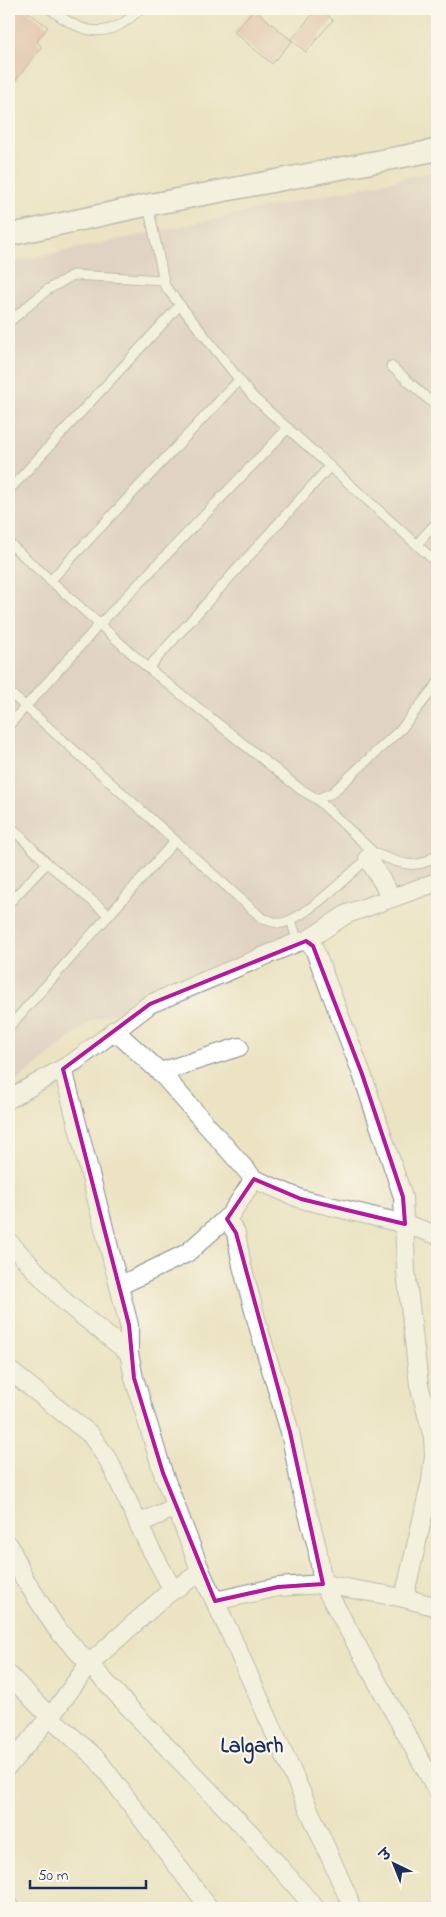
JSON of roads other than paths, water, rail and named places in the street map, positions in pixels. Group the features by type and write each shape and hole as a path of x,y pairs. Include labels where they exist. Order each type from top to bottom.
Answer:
{"street":[{"path":"9,234 148,205 437,150"},
{"path":"371,856 392,898"},
{"path":"9,1098 63,1069 150,1004 302,942 347,914 437,882"},
{"path":"302,942 313,946 362,1074 403,1197 406,1271 419,1385 433,1437 434,1455 431,1481 404,1598"},
{"path":"114,1030 160,1072 254,1179 301,1198 405,1224 437,1235"},
{"path":"160,1072 239,1047"},
{"path":"63,1069 119,1286 128,1325 129,1353 134,1378 151,1435 201,1572 319,1830 351,1908"},
{"path":"119,1286 187,1253 226,1218 254,1179"},
{"path":"226,1218 236,1233 242,1266 290,1432 323,1584 437,1790"},
{"path":"9,1242 65,1302 129,1353"},
{"path":"9,1370 91,1435 110,1463 138,1524 173,1590"},
{"path":"138,1524 176,1507"},
{"path":"9,1545 24,1578 56,1628 225,1807 315,1908"},
{"path":"9,1765 50,1718 89,1664 173,1590 201,1572"},
{"path":"215,1601 278,1587 323,1584 404,1598 437,1606"},
{"path":"9,1675 50,1718 97,1759 209,1908"}],"lane":[{"path":"50,9 62,18 84,29 101,32 121,24 140,9"},
{"path":"148,205 165,286 239,380 253,397 437,563"},
{"path":"9,322 47,290 73,275 164,280"},
{"path":"9,490 180,305"},
{"path":"391,366 437,408"},
{"path":"50,581 239,380"},
{"path":"9,725 99,625 288,428"},
{"path":"148,668 330,466"},
{"path":"417,544 437,522"},
{"path":"9,543 148,668 300,790 317,799 371,856 402,864 418,865 437,854"},
{"path":"317,799 332,793 402,728 437,684"},
{"path":"9,692 263,919 279,923 291,920 306,911 371,856"},
{"path":"9,825 47,863 109,915"},
{"path":"9,1027 176,841"},
{"path":"9,904 47,863"},
{"path":"291,920 302,942"}],"district":[{"name":"Lalgarh","path":"252,1744"}]}
